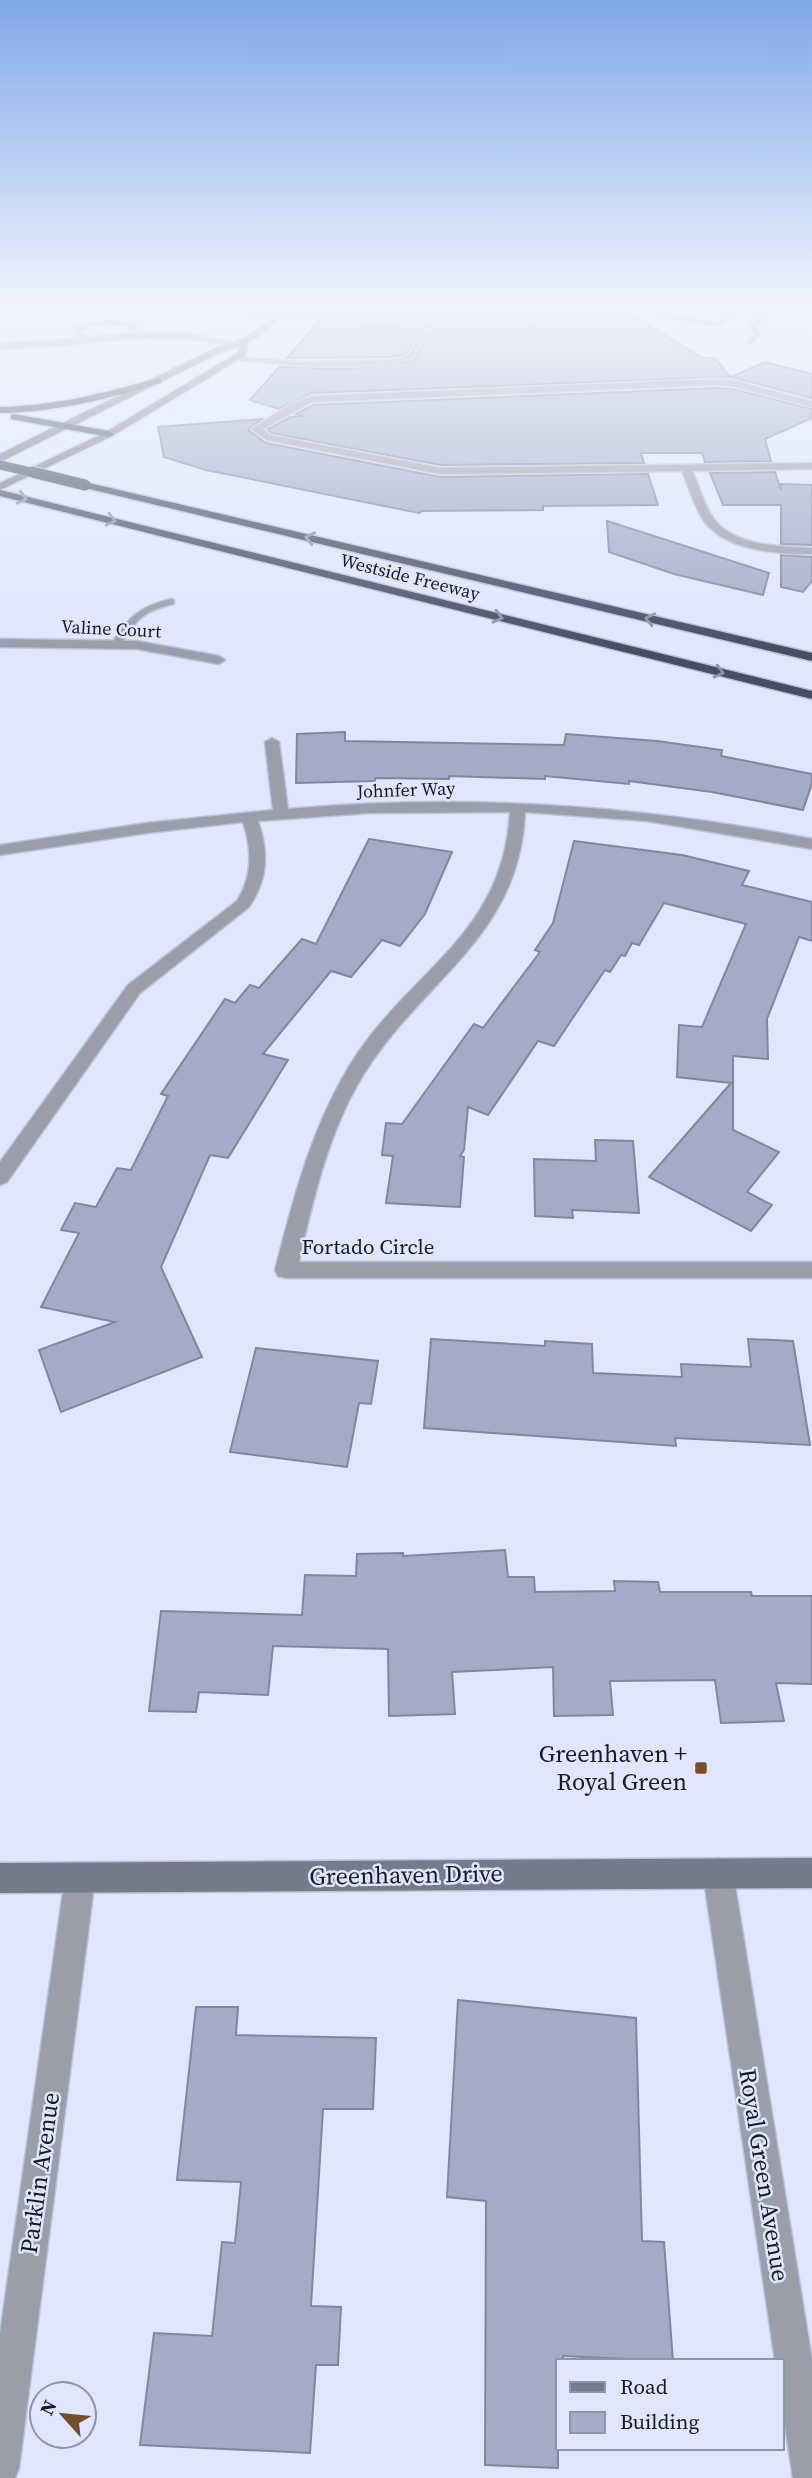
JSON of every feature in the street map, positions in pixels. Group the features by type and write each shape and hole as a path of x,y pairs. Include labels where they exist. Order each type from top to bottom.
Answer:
{"highway":[{"path":"25,418 108,434"},
{"name":"Westside Freeway","path":"0,464 812,657"},
{"name":"Westside Freeway","path":"0,493 812,695"}],"main road":[{"path":"0,458 79,418"},
{"path":"0,487 135,418"},
{"name":"Greenhaven Drive","path":"0,1878 812,1873"}],"street":[{"path":"275,418 257,429 267,437 441,471 812,466"},
{"path":"686,467 709,521 717,527 737,538 761,546 812,551"},
{"name":"Valine Court","path":"0,643 117,644 174,650 219,660"},
{"path":"272,742 281,815"},
{"name":"Johnfer Way","path":"0,850 139,829 249,817 393,808 518,807 668,819 812,844"},
{"name":"Fortado Circle","path":"518,807 513,854 502,888 483,923 460,953 396,1019 364,1059 337,1104 315,1154 286,1270 812,1270"},
{"path":"0,1177 134,989 243,904 256,886 259,846 249,817"},
{"name":"Royal Green Avenue","path":"718,1873 812,2478"},
{"name":"Parklin Avenue","path":"0,2468 80,1878"}],"lane":[{"path":"117,644 131,619 149,606 171,601"}],"building":[{"path":"289,418 812,418 765,439 771,461 705,462 702,453 641,453 644,463 441,465 271,433 268,429"},
{"path":"262,419 248,430 266,443 440,477 648,474 658,505 543,506 543,510 419,513 206,470 164,457 158,427"},
{"path":"775,472 781,490 781,484 812,485 812,545 781,544 781,505 723,505 710,473"},
{"path":"607,521 769,573 763,595 674,574 609,552"},
{"path":"781,555 812,557 812,581 803,592 781,587"},
{"path":"345,732 345,741 564,745 566,734 657,741 722,750 721,756 812,774 812,783 803,810 712,792 629,781 629,784 545,776 545,779 449,776 449,779 375,778 375,781 296,783 297,734"},
{"path":"369,839 452,852 425,914 400,946 382,940 351,977 331,971 263,1054 288,1060 228,1158 210,1155 161,1267 202,1357 61,1412 39,1350 115,1322 41,1307 79,1233 61,1230 75,1203 96,1207 117,1168 131,1170 168,1096 161,1094 225,999 235,1003 250,985 259,988 302,939 316,944"},
{"path":"574,841 682,855 749,871 742,885 812,902 812,941 799,937 767,1019 768,1059 733,1056 733,1130 779,1152 747,1192 772,1205 751,1231 649,1177 731,1083 677,1077 679,1025 702,1027 746,924 664,903 639,945 632,943 625,956 621,955 610,972 605,970 554,1046 538,1041 488,1115 468,1107 464,1150 460,1156 464,1157 460,1207 386,1203 393,1156 382,1155 386,1123 402,1124 474,1024 483,1028 540,952 535,950 553,923"},
{"path":"595,1140 633,1141 639,1213 572,1210 573,1218 535,1216 534,1159 596,1161"},
{"path":"431,1339 545,1346 545,1341 592,1344 593,1373 682,1377 681,1364 751,1367 748,1339 793,1341 810,1445 675,1438 676,1446 424,1428"},
{"path":"256,1348 378,1361 371,1404 359,1403 347,1467 230,1452"},
{"path":"505,1550 508,1577 534,1577 535,1592 615,1591 614,1581 658,1582 660,1592 751,1592 752,1596 812,1596 812,1684 776,1683 784,1721 721,1723 715,1680 610,1681 613,1715 554,1716 553,1667 452,1672 455,1714 389,1716 388,1649 273,1646 268,1695 199,1692 196,1712 149,1711 161,1611 302,1615 305,1575 356,1576 357,1554 403,1553 403,1556"},
{"path":"458,2000 636,2018 642,2241 664,2242 673,2359 563,2356 563,2359 556,2359 558,2468 485,2465 486,2201 447,2197"},
{"path":"196,2007 238,2007 236,2035 376,2038 373,2109 323,2109 311,2306 341,2307 338,2365 316,2365 310,2453 140,2445 154,2333 212,2336 222,2242 235,2243 241,2182 177,2180"}],"place":[{"name":"Greenhaven + Royal Green","path":"701,1768"}]}
